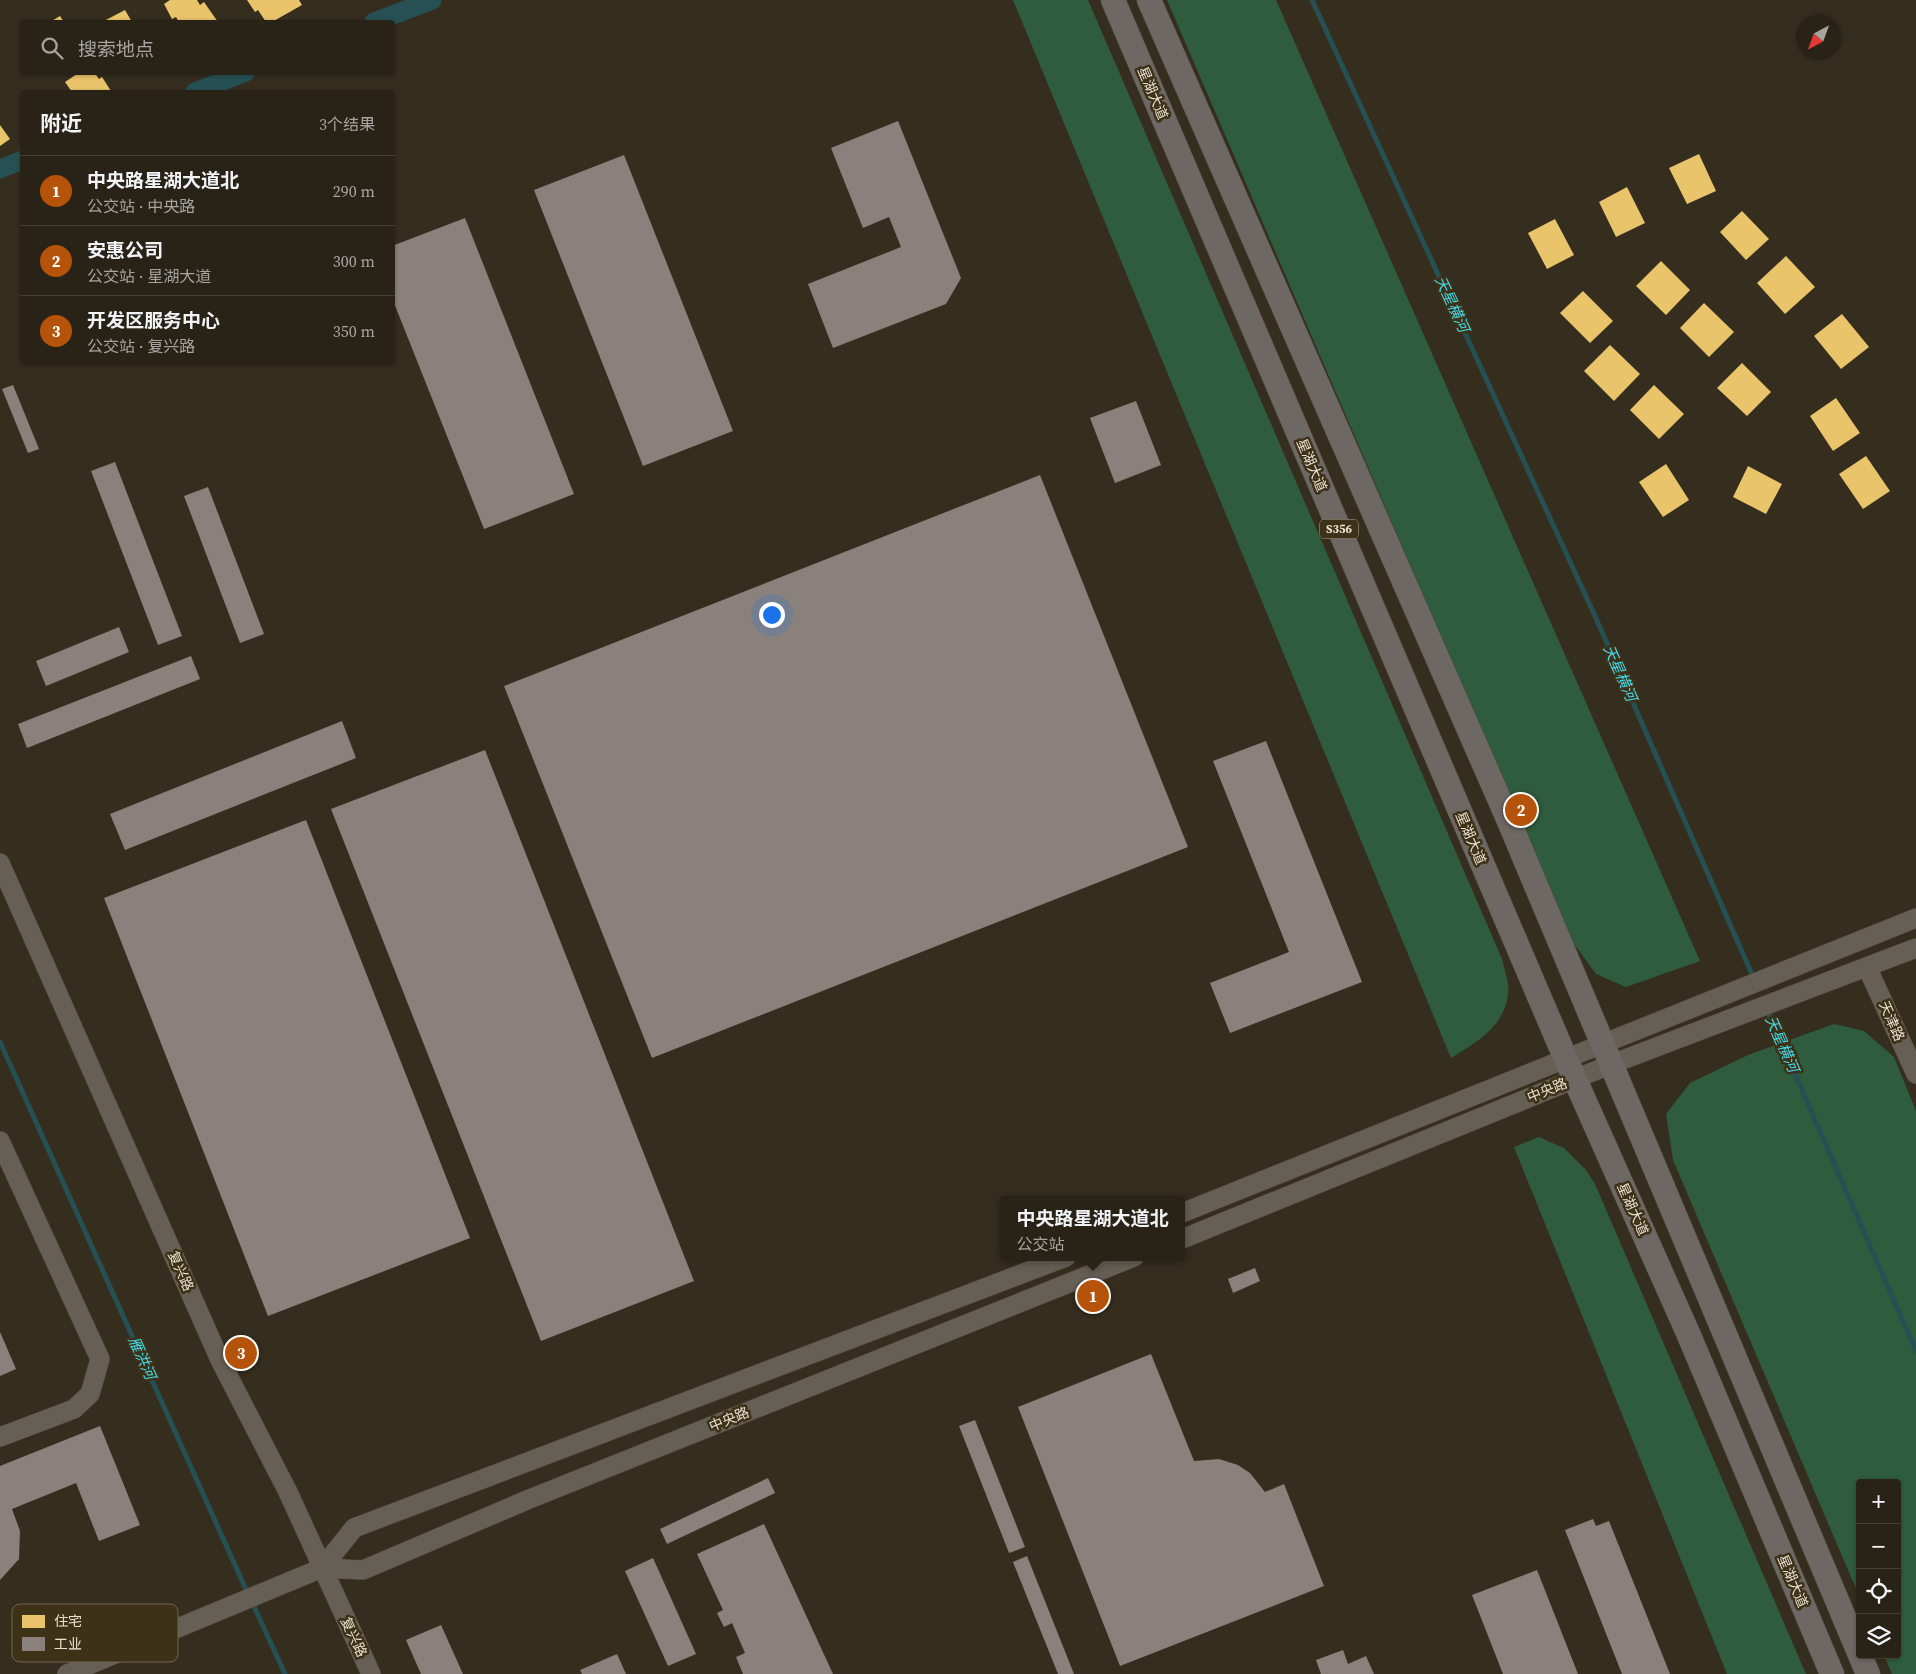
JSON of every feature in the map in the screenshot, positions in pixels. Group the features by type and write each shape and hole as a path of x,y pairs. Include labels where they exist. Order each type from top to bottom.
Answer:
{"main road":[{"name":"星湖大道","path":"1113,0 1574,1079 1688,1332 1832,1674"},
{"name":"S356","path":"1149,0 1508,818 1608,1054"},
{"path":"1608,1054 1868,1674"}],"street":[{"name":"复兴路","path":"0,863 220,1360 288,1492 372,1674"},
{"name":"中央路","path":"1185,1238 1574,1079 1608,1054 1713,999 1916,918"},
{"name":"中央路","path":"1185,1212 1565,1057 1608,1054 1723,1022 1916,948"},
{"name":"天津路","path":"1868,967 1916,1074"},
{"path":"0,1141 100,1359 90,1394 74,1409 0,1437"},
{"path":"178,1629 322,1568 354,1528 1055,1261"},
{"name":"中央路","path":"322,1568 363,1570 528,1500 1124,1261"},
{"path":"67,1674 97,1662"}],"green space":[{"path":"1013,0 1088,0 1502,959 1508,981 1508,990 1501,1016 1488,1032 1451,1058"},
{"path":"1167,0 1276,0 1700,961 1626,987 1596,974 1572,941"},
{"path":"1834,1024 1864,1031 1894,1057 1916,1111 1916,1674 1892,1674 1886,1659 1901,1659 1901,1479 1856,1479 1856,1589 1673,1160 1666,1114 1690,1083 1748,1055"},
{"path":"1539,1137 1564,1148 1586,1170 1595,1184 1806,1674 1727,1674 1514,1147"}],"building: 住宅":[{"path":"170,0 197,0 200,5 204,2 217,20 178,20 176,17 172,19 164,4"},
{"path":"247,0 299,0 302,5 276,20 265,20 258,10 255,12"},
{"path":"125,10 131,20 106,20"},
{"path":"60,16 63,20 53,20"},
{"path":"76,75 96,75 99,79 102,77 110,90 71,90 65,82"},
{"path":"0,125 10,139 0,146"},
{"path":"1699,154 1716,191 1687,204 1669,168"},
{"path":"1627,187 1645,223 1616,237 1599,202"},
{"path":"1742,211 1769,239 1746,260 1720,232"},
{"path":"1555,219 1574,255 1547,269 1528,233"},
{"path":"1786,256 1815,287 1785,314 1757,283"},
{"path":"1661,261 1690,290 1666,315 1636,286"},
{"path":"1583,291 1613,321 1590,343 1560,313"},
{"path":"1704,303 1734,332 1709,357 1680,328"},
{"path":"1842,314 1869,347 1841,369 1814,336"},
{"path":"1610,345 1640,374 1614,401 1584,371"},
{"path":"1742,363 1771,392 1747,416 1717,388"},
{"path":"1654,385 1684,414 1659,439 1630,410"},
{"path":"1836,398 1860,433 1833,451 1810,416"},
{"path":"1866,456 1890,491 1863,509 1839,474"},
{"path":"1666,464 1689,500 1663,517 1639,482"},
{"path":"1748,466 1782,484 1766,514 1733,497"}],"building: 工业":[{"path":"898,121 961,278 946,304 833,348 808,284 901,247 889,217 863,228 831,148"},
{"path":"624,155 733,431 643,466 534,190"},
{"path":"465,218 574,494 484,529 395,306 395,245"},
{"path":"13,385 39,449 28,453 2,389"},
{"path":"1136,401 1161,465 1115,483 1090,418"},
{"path":"115,462 182,636 158,645 91,471"},
{"path":"1040,475 1188,847 652,1058 504,686"},
{"path":"208,487 264,634 240,643 184,496"},
{"path":"119,627 129,652 46,686 36,661"},
{"path":"191,656 200,679 27,748 18,724"},
{"path":"342,721 356,758 125,850 110,814"},
{"path":"1266,741 1362,982 1230,1033 1210,983 1289,952 1213,761"},
{"path":"485,750 694,1281 541,1341 331,809"},
{"path":"306,820 470,1238 268,1316 104,898"},
{"path":"1255,1268 1260,1281 1233,1293 1228,1279"},
{"path":"0,1332 16,1369 0,1376"},
{"path":"1151,1354 1194,1461 1219,1459 1238,1465 1250,1473 1265,1492 1284,1484 1324,1586 1120,1666 1018,1407"},
{"path":"975,1420 1025,1547 1009,1553 959,1426"},
{"path":"100,1426 140,1525 99,1541 76,1483 12,1509 20,1531 19,1559 0,1580 0,1466"},
{"path":"768,1478 775,1493 667,1544 660,1529"},
{"path":"1593,1519 1596,1526 1609,1521 1670,1674 1622,1674 1565,1530"},
{"path":"764,1524 833,1674 743,1674 736,1657 745,1653 732,1623 724,1627 717,1613 723,1610 697,1554"},
{"path":"1027,1556 1074,1674 1058,1674 1013,1562"},
{"path":"653,1558 696,1654 668,1666 625,1571"},
{"path":"1537,1570 1578,1674 1503,1674 1472,1595"},
{"path":"441,1625 463,1674 421,1674 406,1640"},
{"path":"1343,1650 1348,1664 1366,1656 1374,1674 1321,1674 1316,1660"},
{"path":"617,1654 626,1674 582,1674 580,1670"}],"waterway":[{"path":"379,20 432,0"},
{"name":"天星横河","path":"1312,0 1595,616 1754,979"},
{"path":"200,90 238,75"},
{"path":"0,169 20,161"},
{"name":"天星横河","path":"1767,1010 1916,1351"},
{"name":"雁洪河","path":"0,1042 248,1594"},
{"name":"雁洪河","path":"252,1602 285,1674"}],"place":[{"name":"安惠公司","path":"1521,810"},
{"name":"中央路星湖大道北","path":"1093,1296"},
{"name":"开发区服务中心","path":"241,1353"}]}
